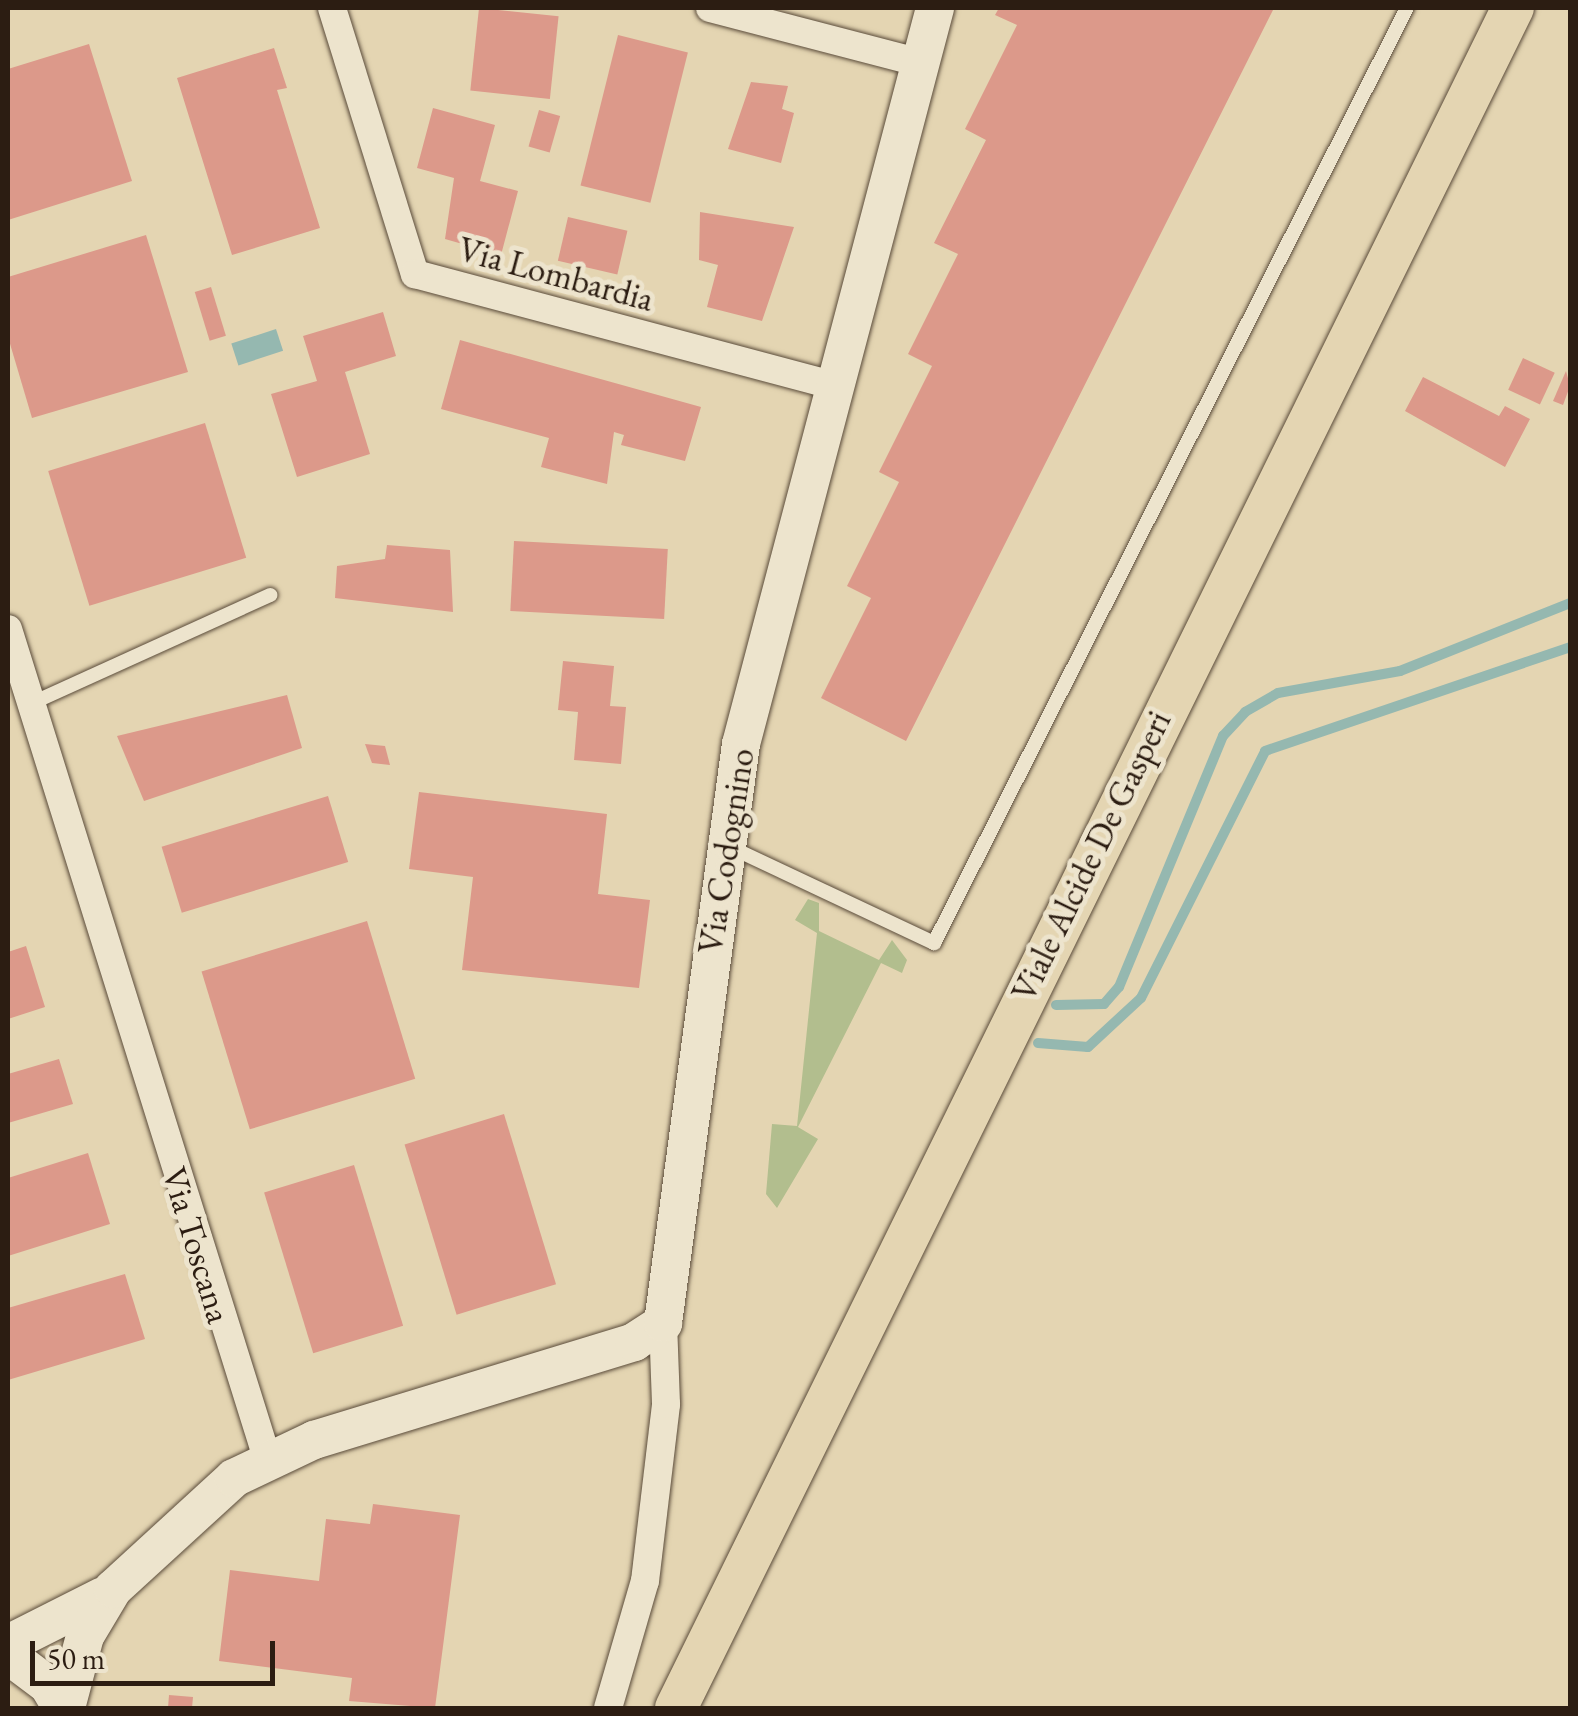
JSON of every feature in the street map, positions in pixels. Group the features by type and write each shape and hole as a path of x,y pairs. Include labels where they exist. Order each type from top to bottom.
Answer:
{"main road":[{"name":"Viale Alcide De Gasperi","path":"676,1708 1513,8"}],"street":[{"name":"Via Lombardia","path":"332,8 414,274 835,386"},
{"path":"710,8 920,63"},
{"name":"Via Codognino","path":"608,1708 645,1581 666,1404 664,1323 723,844 835,386 935,8"},
{"name":"Via Toscana","path":"8,629 268,1458"},
{"path":"8,1644 66,1621 113,1589 198,1504 268,1458 634,1342 664,1323"},
{"path":"8,1655 64,1708 85,1636 113,1589"}],"lane":[{"path":"723,844 934,943 1408,8"},
{"path":"30,704 270,595"}],"green space":[{"path":"808,899 819,903 819,931 879,960 892,940 907,960 902,973 881,963 798,1127 818,1139 777,1208 766,1194 772,1124 797,1126 817,933 795,920"}],"water":[{"path":"276,329 283,351 238,365 231,344"}],"building":[{"path":"479,8 559,16 550,99 470,91"},
{"path":"999,8 1274,8 906,741 821,698 871,598 847,586 899,482 879,472 932,366 908,354 958,254 934,243 986,140 965,129 1017,25 995,15"},
{"path":"618,35 688,52 650,203 581,185"},
{"path":"89,44 132,181 8,220 8,69"},
{"path":"274,48 287,88 277,90 320,228 232,255 177,78"},
{"path":"751,82 788,86 782,109 794,113 781,163 728,149"},
{"path":"433,108 495,125 480,181 518,191 501,255 445,239 454,178 417,168"},
{"path":"539,110 560,116 550,153 529,147"},
{"path":"700,212 794,227 762,321 707,307 718,265 699,260"},
{"path":"568,217 627,231 617,275 558,261"},
{"path":"146,235 188,372 32,418 8,337 8,277"},
{"path":"211,287 226,336 210,341 195,292"},
{"path":"383,312 396,356 345,372 370,454 297,477 271,394 317,381 303,336"},
{"path":"460,340 701,407 685,461 621,445 624,435 614,432 607,484 541,467 549,438 441,409"},
{"path":"1523,358 1555,373 1540,405 1508,390"},
{"path":"1566,371 1570,386 1563,405 1553,401"},
{"path":"1423,377 1499,416 1505,406 1530,419 1505,467 1405,411"},
{"path":"205,423 246,558 89,606 48,471"},
{"path":"514,541 668,549 664,619 510,611"},
{"path":"387,545 450,550 453,612 335,598 337,566 385,559"},
{"path":"563,661 614,666 610,706 626,707 621,764 574,760 578,712 558,710"},
{"path":"287,695 302,748 144,801 117,736"},
{"path":"365,744 385,746 390,765 372,763"},
{"path":"419,792 607,814 598,894 650,900 639,988 462,970 473,877 409,869"},
{"path":"328,796 348,862 182,913 162,847"},
{"path":"367,921 415,1079 250,1129 202,972"},
{"path":"26,946 45,1007 8,1019 8,952"},
{"path":"59,1059 73,1104 8,1123 8,1074"},
{"path":"504,1114 556,1284 457,1315 405,1144"},
{"path":"88,1153 110,1224 8,1256 8,1178"},
{"path":"354,1165 403,1326 313,1353 264,1192"},
{"path":"125,1274 145,1339 8,1380 8,1308"},
{"path":"373,1504 460,1515 435,1708 349,1701 352,1678 219,1661 230,1570 319,1581 326,1519 370,1524"},
{"path":"169,1695 193,1697 192,1708 168,1708"}],"waterway":[{"path":"1056,1005 1104,1004 1119,987 1223,736 1245,712 1278,693 1400,671 1570,603"},
{"path":"1038,1043 1088,1047 1141,998 1265,751 1570,647"}]}
